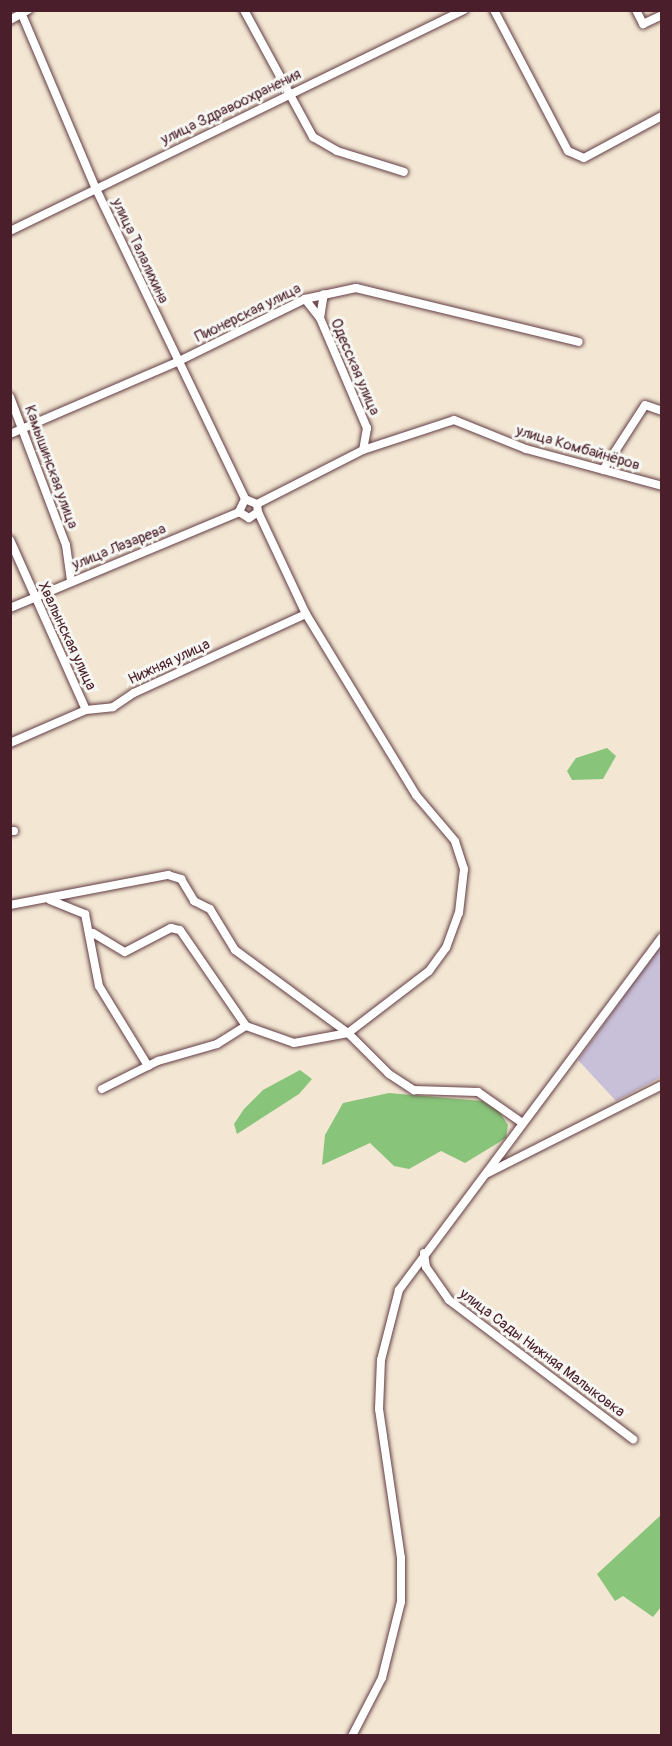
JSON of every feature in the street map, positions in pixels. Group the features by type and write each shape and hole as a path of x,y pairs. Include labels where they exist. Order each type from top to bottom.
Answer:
{"street":[{"path":"244,10 313,137 337,151 404,172"},
{"name":"улица Здравоохранения","path":"10,231 464,10"},
{"path":"494,10 568,151 584,158 662,116"},
{"path":"636,10 643,24 662,15"},
{"path":"10,20 23,12"},
{"name":"улица Талалихина","path":"23,12 96,189 177,362 245,499"},
{"name":"Пионерская улица","path":"10,434 177,362 305,299 356,288 579,342"},
{"path":"320,318 324,294"},
{"name":"Одесская улица","path":"305,299 320,318 367,428 363,450"},
{"name":"Камышинская улица","path":"10,397 66,545 71,581"},
{"path":"603,470 645,405 662,411"},
{"name":"улица Комбайнёров","path":"363,450 454,420 526,449 662,486"},
{"path":"93,933 125,952 171,928 180,930 246,1026 294,1043 348,1033 429,971 446,948 459,913 464,868 454,841 416,795 306,614 257,508 245,499 239,512 249,518 257,508 363,450"},
{"name":"улица Лазарева","path":"10,608 239,512"},
{"name":"Хвалынская улица","path":"10,540 32,598 86,710"},
{"name":"Нижняя улица","path":"10,743 86,710 113,707 134,693 306,614"},
{"path":"10,905 168,875 181,879 194,901 210,909 235,950 348,1033 389,1074 414,1090 478,1092 521,1122"},
{"path":"34,900 76,906 93,933 99,986 148,1066"},
{"path":"352,1736 382,1678 400,1602 401,1558 379,1409 381,1360 399,1290 424,1253 486,1174 521,1122 662,937"},
{"path":"102,1089 148,1066 217,1044 246,1026"},
{"path":"486,1174 662,1086"},
{"name":"улица Сады Нижняя Малыковка","path":"424,1253 426,1267 449,1300 633,1439"}],"shaded area":[{"path":"661,945 661,1077 616,1101 578,1060"}],"green space":[{"path":"607,748 616,756 603,779 572,780 567,771 576,758"},
{"path":"300,1070 312,1079 299,1094 237,1134 234,1124 244,1109 263,1090"},
{"path":"389,1093 482,1101 499,1111 508,1125 506,1138 465,1163 441,1151 409,1169 394,1166 370,1143 322,1165 325,1135 343,1103"},
{"path":"661,1515 661,1607 653,1617 623,1596 615,1601 597,1574"}]}
